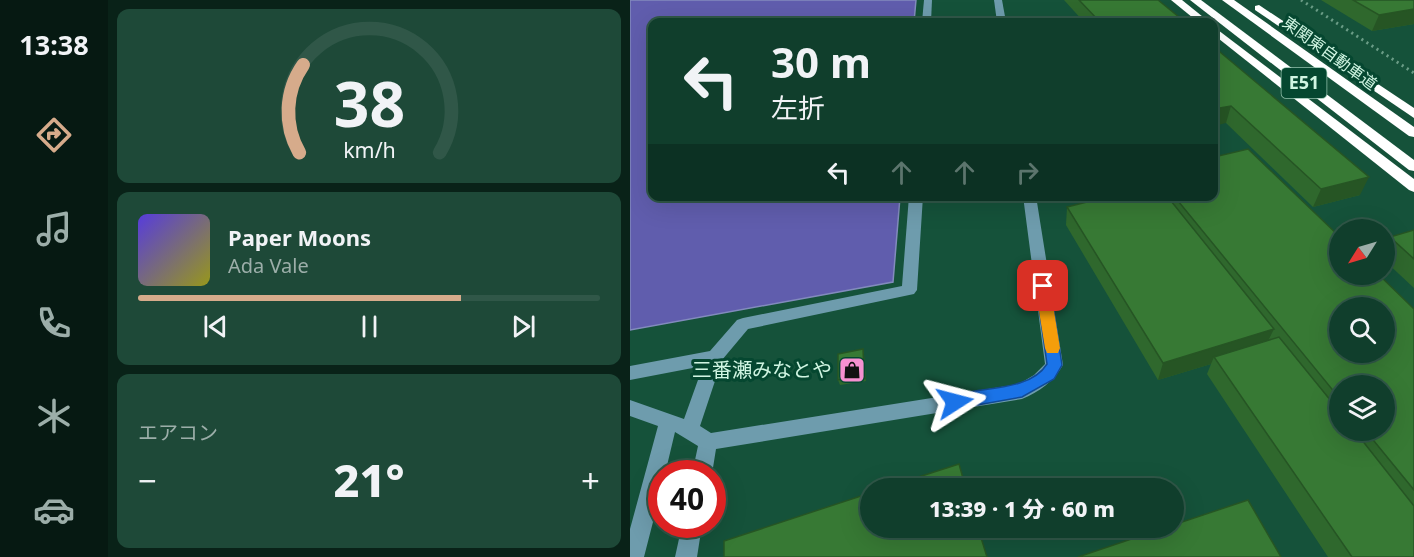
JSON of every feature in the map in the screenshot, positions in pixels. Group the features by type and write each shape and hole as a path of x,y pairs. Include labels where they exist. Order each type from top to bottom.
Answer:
{"highway":[{"path":"1176,0 1199,18"},
{"name":"東関東自動車道","path":"1195,0 1414,167"},
{"name":"東関東自動車道","path":"1227,0 1414,133"},
{"path":"1248,0 1414,114"},
{"path":"1218,33 1414,187"}],"street":[{"path":"927,18 928,0"},
{"path":"998,0 1001,18"},
{"path":"690,429 715,357 742,324 909,290 916,201"},
{"path":"630,408 690,429 708,442 1022,391 1049,375 1054,365 1030,201"},
{"path":"630,373 715,357"},
{"path":"633,557 669,421"},
{"path":"705,460 708,442"},
{"path":"686,557 690,538"}],"shaded area":[{"path":"630,0 916,0 914,18 648,18 648,201 900,201 893,282 630,330"}],"building":[{"path":"1079,0 1158,0 1180,18 1096,18"},
{"path":"1353,0 1414,0 1414,9 1379,15"},
{"path":"1218,50 1369,177 1321,189 1231,106 1218,108"},
{"path":"1248,149 1329,226 1329,285 1389,285 1414,309 1414,490 1374,441 1395,441 1395,375 1329,375 1329,386 1178,201 1218,201 1218,156"},
{"path":"1091,201 1171,201 1274,329 1163,363 1067,207"},
{"path":"1414,230 1414,259 1395,242 1395,236"},
{"path":"1279,337 1329,398 1329,441 1363,441 1414,506 1414,557 1352,557 1214,357"},
{"path":"863,349 864,376 838,380 838,354"},
{"path":"959,464 963,478 915,478"},
{"path":"860,496 860,538 981,538 987,557 724,557 724,541"},
{"path":"1248,500 1281,557 1078,557 1134,538 1184,538 1184,521"}],"railway":[{"path":"1301,0 1414,73"}],"slow traffic":[{"path":"1047,311 1053,348"}],"place":[{"name":"三番瀬みなとや","path":"852,370"}],"route":[{"path":"955,402 1022,391 1049,375 1054,365 1043,286"}]}
